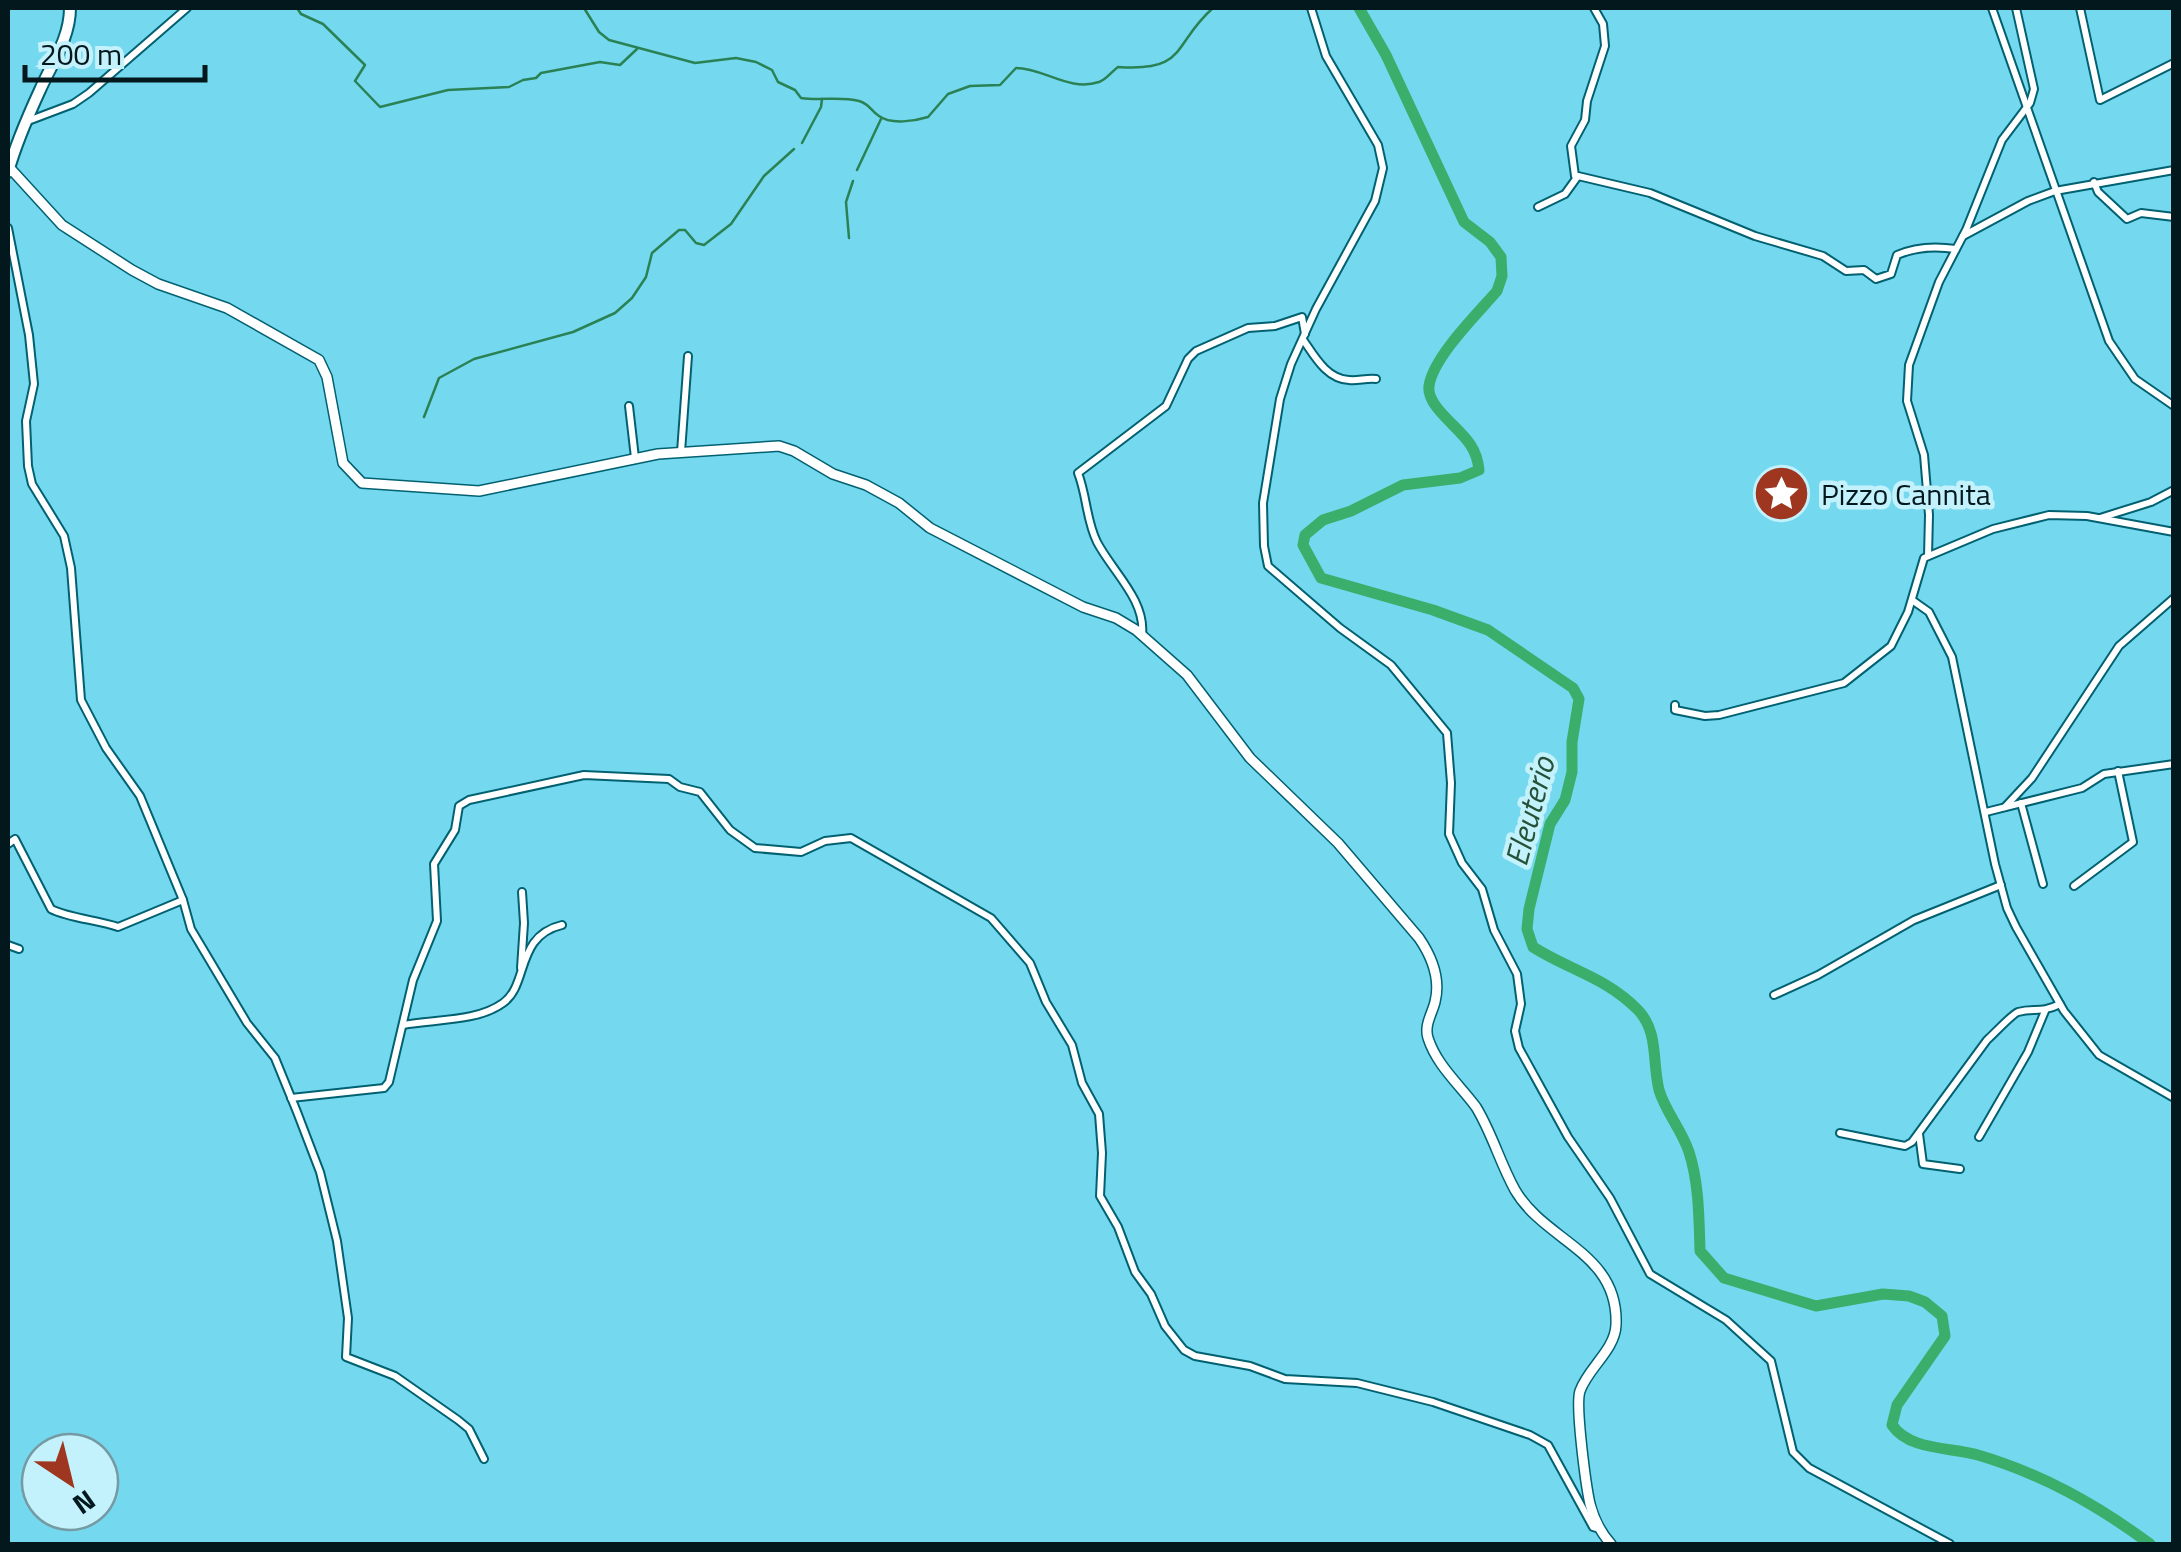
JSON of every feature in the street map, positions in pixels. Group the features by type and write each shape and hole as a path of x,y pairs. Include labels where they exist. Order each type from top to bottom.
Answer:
{"main road":[{"path":"8,169 60,51 70,22 70,8"}],"street":[{"path":"28,120 74,104 186,8"},
{"path":"1311,8 1326,56 1378,145 1383,168 1369,215 1316,309 1291,364 1276,419 1263,503 1268,566 1340,628 1390,664 1447,733 1451,783 1449,834 1462,863 1482,890 1494,930 1517,974 1521,1004 1515,1031 1518,1048 1568,1137 1610,1198 1650,1274 1726,1320 1771,1362 1793,1452 1810,1468 1950,1544"},
{"path":"1576,179 1571,146 1585,120 1587,101 1605,46 1603,24 1594,8"},
{"path":"1992,8 2108,341 2135,380 2174,406"},
{"path":"1675,705 1675,710 1719,715 1739,707 1836,688 1890,646 1928,556 1930,515 1924,454 1907,401 1909,365 1939,282 1963,236 2002,140 2034,89 2016,8"},
{"path":"2080,8 2100,100 2174,63"},
{"path":"8,140 13,153"},
{"path":"8,169 62,225 132,270 158,284 227,308 319,360 328,376 343,462 362,482 480,491 635,458 764,445 794,452 833,474 885,495 927,526 1083,607 1116,618 1142,635 1186,675 1250,758 1350,856 1419,938 1435,969 1435,1001 1427,1029 1436,1054 1475,1106 1517,1194 1547,1226 1602,1270 1617,1322 1614,1336 1588,1373 1578,1398 1590,1504 1611,1544"},
{"path":"1963,236 2055,191 2174,170"},
{"path":"1538,207 1556,200 1578,176 1650,193 1755,236 1823,256 1846,271 1864,270 1876,279 1891,274 1897,255 1902,252 1915,248 1956,249"},
{"path":"2094,182 2098,192 2127,219 2140,213 2174,217"},
{"path":"8,228 34,384 26,421 28,466 32,484 64,536 71,568 82,700 106,748 140,796 191,928 253,1032 275,1058 320,1172 337,1241 348,1318 346,1356 395,1376 458,1420 469,1429 484,1459"},
{"path":"1142,635 1143,627 1131,594 1090,527 1086,493 1078,473 1166,406 1188,358 1196,351 1248,328 1275,326 1302,317 1305,338 1324,368 1346,380 1376,379"},
{"path":"681,452 688,356"},
{"path":"629,406 635,458"},
{"path":"2098,519 2152,502 2174,490"},
{"path":"1928,556 1993,529 2032,518 2074,514 2174,532"},
{"path":"2005,807 2032,778 2119,646 2174,598"},
{"path":"1912,600 1929,612 1952,657 2007,908 2016,927 2060,1004 2099,1055 2174,1098"},
{"path":"1986,812 2082,788 2092,779 2118,772 2174,764"},
{"path":"2074,886 2133,842 2118,772"},
{"path":"291,1098 384,1088 389,1082 413,980 437,921 434,864 455,830 459,806 469,800 584,775 669,779 680,787 700,792 730,830 755,848 800,852 825,841 851,838 991,918 1030,963 1046,1002 1072,1045 1082,1083 1100,1114 1100,1196 1118,1227 1135,1272 1151,1294 1165,1326 1184,1350 1286,1378 1356,1383 1434,1402 1530,1435 1548,1445 1566,1472 1586,1516 1593,1527 1600,1529"},
{"path":"2021,803 2043,884"},
{"path":"8,844 15,839 51,909 59,914 89,917 118,927 183,900"},
{"path":"1774,995 1818,976 1914,920 2002,885"},
{"path":"521,969 522,892"},
{"path":"402,1026 481,1014 501,1005 510,998 542,932 562,925"},
{"path":"8,944 20,949"},
{"path":"1840,1133 1904,1146 1919,1134 1987,1040 2011,1016 2016,1012 2045,1011 2060,1004"},
{"path":"1979,1138 2028,1052 2045,1011"},
{"path":"1919,1134 1923,1164 1960,1169"}],"waterway":[{"path":"297,8 301,14 323,24 365,65 355,81 380,107 448,90 509,87 541,73 600,62 620,65 637,49"},
{"path":"584,8 609,40 695,63 736,58 756,62 772,70 778,82 795,90 801,98 859,101 890,121 928,117 948,94 970,86 1000,85 1016,68 1088,84 1102,81 1118,67 1157,65 1176,53 1213,8"},
{"name":"Eleuterio","path":"1359,8 1386,55 1464,222 1490,242 1501,257 1502,276 1497,291 1447,349 1429,386 1436,407 1470,445 1479,470 1460,478 1403,485 1323,520 1305,535 1303,545 1321,578 1488,630 1573,688 1579,699 1572,772 1565,800 1550,824 1527,929 1533,947 1613,989 1645,1019 1652,1038 1659,1090 1692,1164 1700,1251 1724,1278 1816,1306 1883,1294 1925,1302 1942,1316 1945,1336 1897,1405 1892,1425 1909,1440 1978,1455 2046,1481 2089,1503 2150,1544"},
{"path":"802,143 822,99"},
{"path":"857,170 881,119"},
{"path":"424,417 439,378 474,359 573,332 615,313 632,298 646,277 652,253 679,230 685,230 696,243 704,245 731,224 764,176 794,149"},
{"path":"849,238 846,202 853,181"}],"place":[{"name":"Pizzo Cannita","path":"1782,494"}]}
